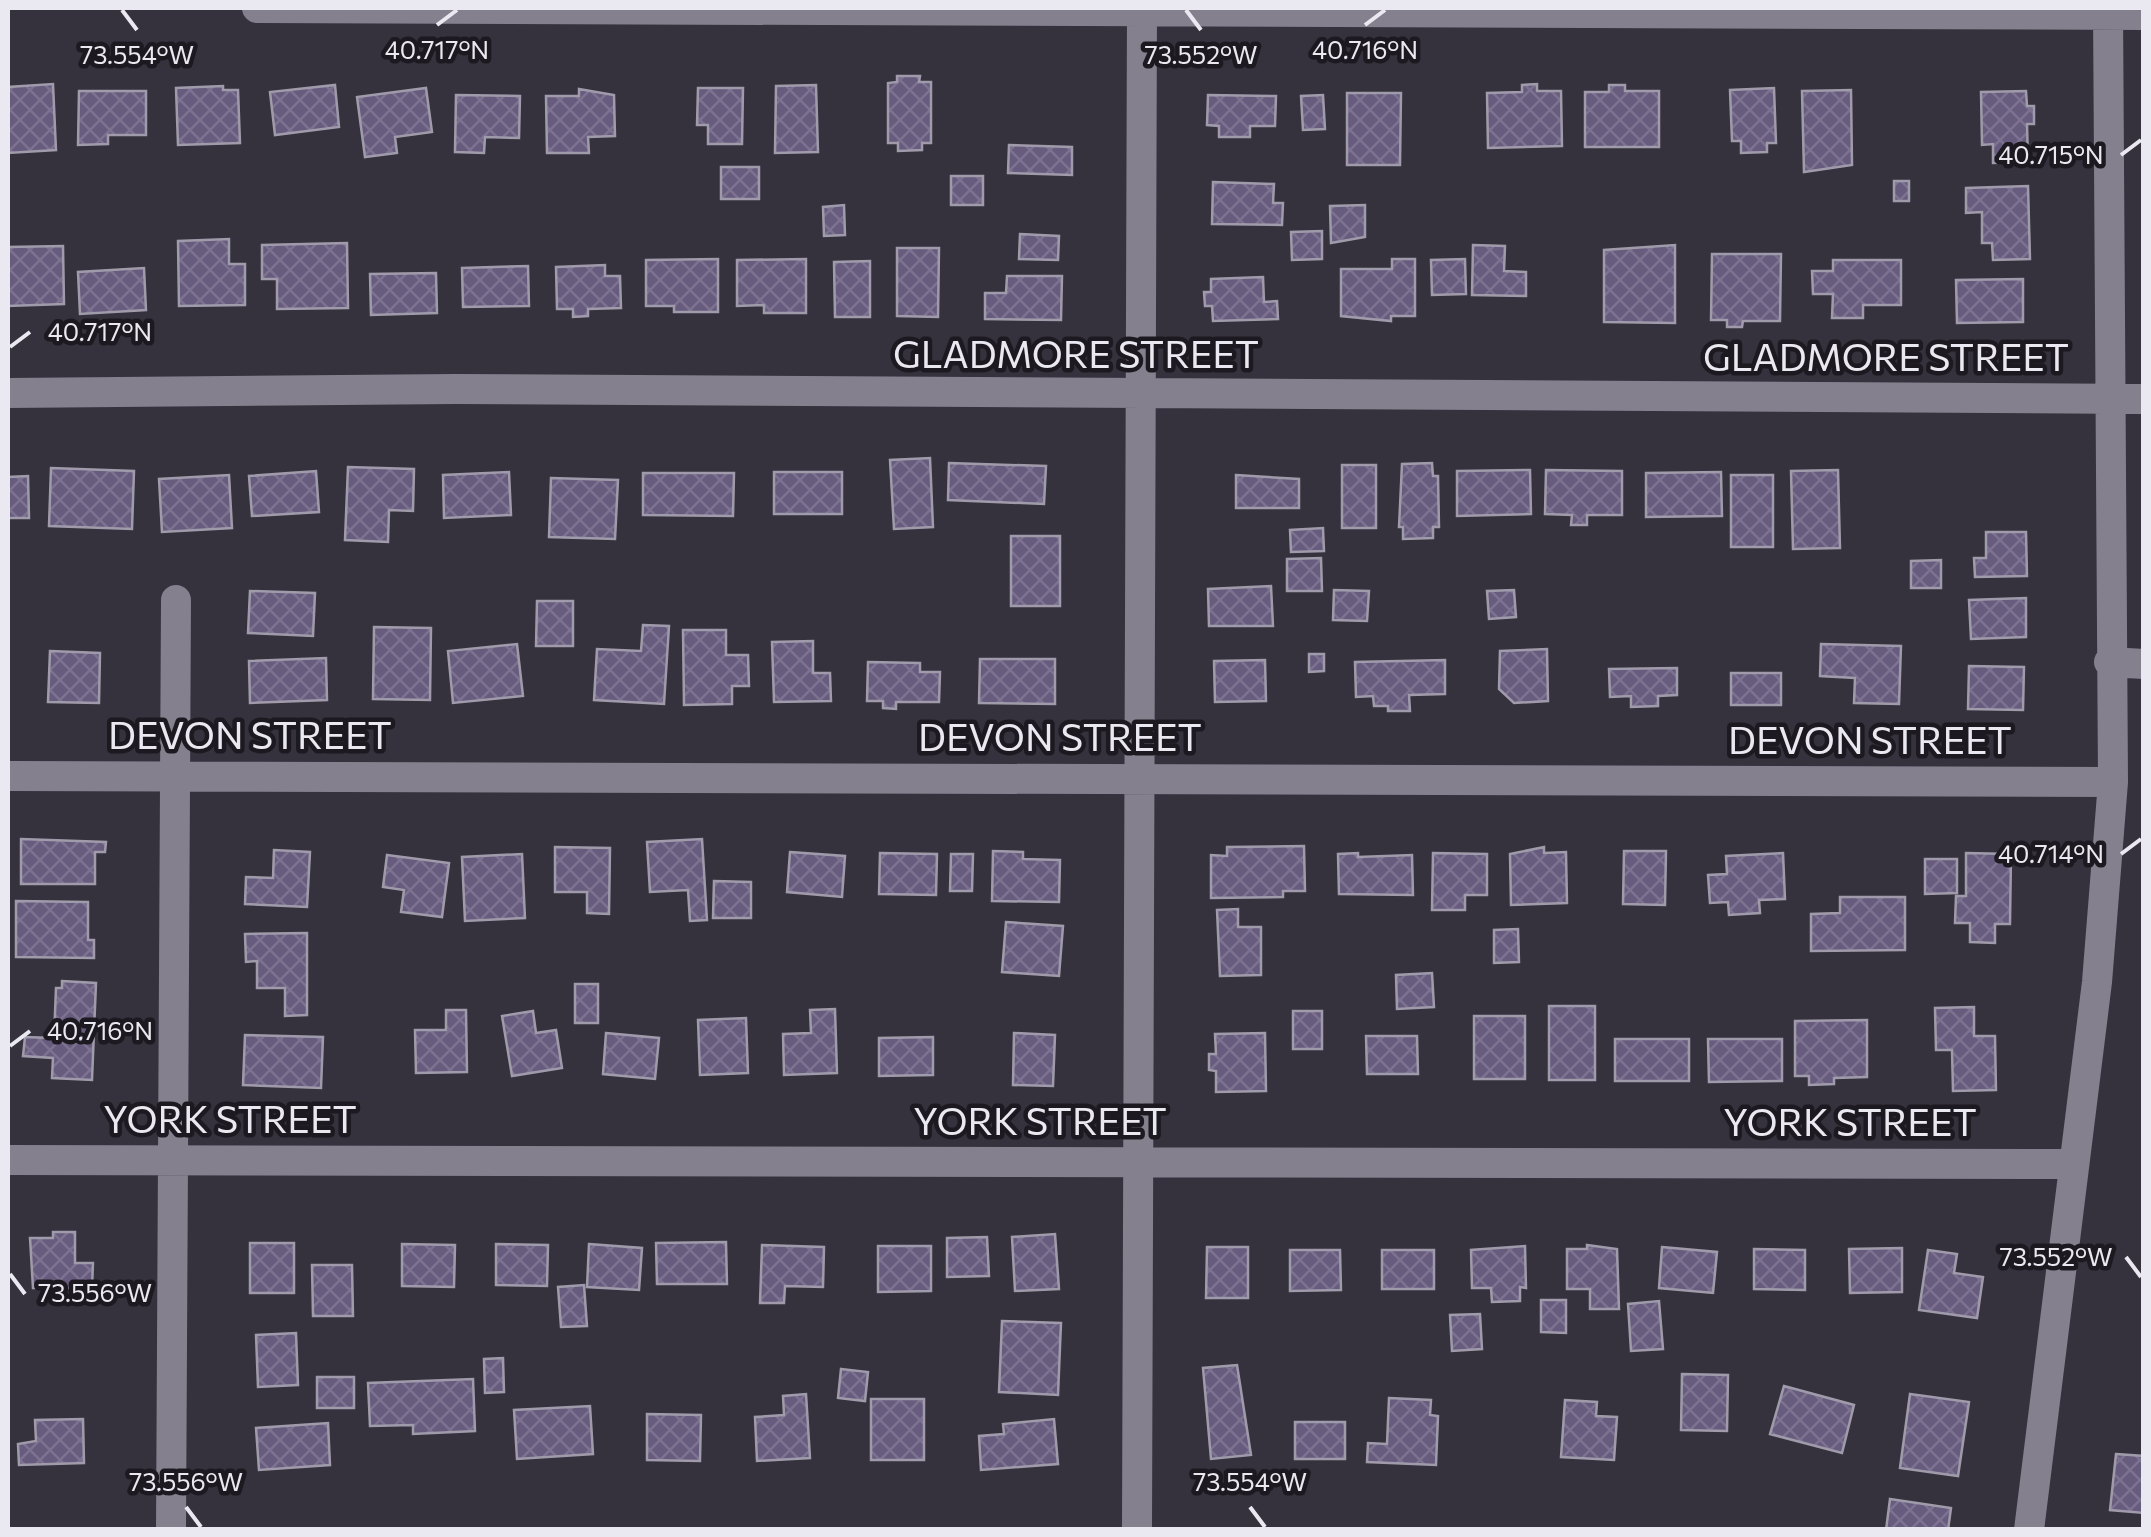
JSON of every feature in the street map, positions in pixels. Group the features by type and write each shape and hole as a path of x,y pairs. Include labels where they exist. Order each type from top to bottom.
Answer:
{"street":[{"path":"257,8 2108,11 2144,15"},
{"path":"1137,1530 1142,10"},
{"path":"2029,1530 2096,982 2113,782 2107,398 2108,11"},
{"name":"GLADMORE STREET","path":"8,393 456,389 1141,396 2144,398"},
{"path":"171,1530 176,600"},
{"path":"2109,662 2144,664"},
{"name":"DEVON STREET","path":"8,776 2113,782"},
{"name":"YORK STREET","path":"8,1160 2072,1164"}],"building":[{"path":"897,76 920,76 919,82 931,82 931,143 922,143 922,150 898,151 898,143 888,143 888,83 897,82"},
{"path":"53,84 56,150 8,153 8,87"},
{"path":"1537,84 1537,91 1561,91 1562,146 1488,148 1487,93 1522,92 1522,85"},
{"path":"335,85 339,127 275,135 270,92"},
{"path":"816,85 818,152 775,153 776,86"},
{"path":"1609,85 1625,85 1625,91 1659,91 1659,147 1585,147 1585,92 1609,92"},
{"path":"223,86 223,90 238,90 240,143 178,145 176,88"},
{"path":"426,88 432,132 395,137 397,153 365,157 357,97"},
{"path":"698,88 743,88 742,144 708,144 708,125 697,125"},
{"path":"1774,88 1776,143 1767,143 1767,152 1741,153 1741,141 1732,141 1730,90"},
{"path":"579,89 614,95 615,136 588,137 589,153 547,153 546,96 579,96"},
{"path":"1851,90 1852,165 1804,172 1802,91"},
{"path":"79,91 146,91 146,135 108,135 108,144 78,145"},
{"path":"2026,91 2027,106 2034,106 2034,124 2027,124 2028,162 1993,163 1993,144 1982,145 1981,92"},
{"path":"1347,93 1401,93 1400,165 1347,165"},
{"path":"456,95 520,96 519,138 485,137 484,153 455,152"},
{"path":"1208,95 1276,96 1275,126 1250,126 1250,137 1219,137 1219,126 1207,125"},
{"path":"1323,95 1325,129 1303,130 1301,96"},
{"path":"1009,145 1072,147 1072,175 1008,173"},
{"path":"721,167 759,167 759,199 721,199"},
{"path":"951,176 983,176 983,205 951,205"},
{"path":"1894,181 1909,181 1909,201 1894,201"},
{"path":"1213,182 1274,184 1273,203 1283,203 1282,225 1212,224"},
{"path":"2028,186 2030,259 1993,260 1992,243 1982,243 1982,212 1966,213 1966,188"},
{"path":"844,205 845,235 824,236 823,207"},
{"path":"1365,205 1365,237 1331,243 1330,206"},
{"path":"1322,231 1322,259 1292,260 1291,232"},
{"path":"1020,234 1059,236 1058,260 1019,259"},
{"path":"229,239 229,264 245,264 245,305 179,306 178,241"},
{"path":"347,243 348,308 277,309 277,279 262,279 262,245"},
{"path":"1473,245 1505,246 1504,271 1526,272 1526,296 1472,295"},
{"path":"1675,245 1675,323 1604,322 1604,250"},
{"path":"63,246 64,304 8,306 8,247"},
{"path":"897,248 939,248 938,317 897,316"},
{"path":"1712,254 1781,254 1780,321 1743,321 1742,327 1727,327 1727,320 1711,320"},
{"path":"718,259 718,312 674,312 674,306 646,306 646,260"},
{"path":"806,259 806,313 764,313 764,305 737,306 737,260"},
{"path":"1392,259 1415,259 1415,316 1391,316 1391,321 1341,316 1341,269 1392,269"},
{"path":"1465,259 1466,294 1432,295 1431,260"},
{"path":"1833,260 1901,260 1901,305 1863,305 1863,318 1832,318 1833,294 1813,294 1812,271 1833,271"},
{"path":"870,261 870,317 835,317 834,262"},
{"path":"605,265 605,276 620,276 621,308 588,309 588,316 573,317 573,309 557,309 556,267"},
{"path":"528,266 529,306 463,307 462,268"},
{"path":"144,268 146,310 80,314 78,272"},
{"path":"436,273 437,313 371,315 370,274"},
{"path":"1007,276 1062,276 1061,320 985,319 985,293 1006,293"},
{"path":"1263,277 1264,302 1277,301 1278,319 1213,321 1212,306 1205,306 1204,292 1211,292 1211,279"},
{"path":"2023,279 2023,322 1957,323 1956,280"},
{"path":"930,458 933,527 894,529 890,460"},
{"path":"949,463 1046,466 1044,504 948,500"},
{"path":"1432,463 1433,476 1438,476 1439,527 1433,527 1433,538 1403,539 1403,527 1399,527 1402,464"},
{"path":"1342,465 1376,465 1376,528 1342,528"},
{"path":"348,467 414,469 413,511 389,510 388,542 345,540"},
{"path":"51,468 134,471 132,529 49,526"},
{"path":"1530,470 1531,514 1457,516 1457,471"},
{"path":"1546,470 1622,471 1622,515 1587,515 1587,525 1571,525 1572,515 1545,514"},
{"path":"1838,470 1840,548 1793,549 1791,471"},
{"path":"316,471 319,512 252,516 249,476"},
{"path":"509,472 511,515 444,518 443,475"},
{"path":"774,472 842,472 842,514 774,514"},
{"path":"1721,472 1722,516 1646,517 1646,473"},
{"path":"643,473 734,473 733,516 643,515"},
{"path":"229,475 232,528 162,532 159,479"},
{"path":"1236,475 1299,479 1299,508 1236,508"},
{"path":"1731,475 1773,475 1773,547 1731,547"},
{"path":"28,476 29,518 8,518 8,477"},
{"path":"551,478 618,480 615,539 549,537"},
{"path":"1323,528 1324,551 1291,552 1290,530"},
{"path":"1986,532 2026,532 2027,576 1975,577 1974,558 1986,558"},
{"path":"1011,536 1060,536 1060,606 1011,606"},
{"path":"1321,558 1322,591 1287,591 1287,559"},
{"path":"1941,560 1941,588 1911,588 1911,561"},
{"path":"1271,586 1273,626 1209,626 1208,589"},
{"path":"1334,590 1369,591 1367,621 1333,620"},
{"path":"1514,590 1516,617 1489,619 1487,591"},
{"path":"250,591 315,593 313,636 248,633"},
{"path":"2026,598 2026,637 1971,639 1969,600"},
{"path":"537,601 573,601 573,646 536,646"},
{"path":"643,625 669,626 664,704 594,700 597,649 641,651"},
{"path":"374,627 431,628 430,700 373,699"},
{"path":"683,630 726,630 726,655 748,655 749,686 732,686 732,704 684,705"},
{"path":"813,641 813,673 830,673 831,701 774,702 772,642"},
{"path":"517,644 523,696 453,703 448,651"},
{"path":"1821,644 1901,646 1899,704 1854,703 1855,678 1820,676"},
{"path":"1547,649 1548,701 1514,703 1499,689 1500,651"},
{"path":"50,651 100,653 99,703 48,702"},
{"path":"1309,654 1324,654 1324,671 1309,672"},
{"path":"326,658 327,700 250,703 249,661"},
{"path":"980,659 1055,659 1055,704 979,703"},
{"path":"1265,660 1266,701 1215,702 1214,661"},
{"path":"1445,660 1445,694 1409,695 1410,711 1388,711 1388,706 1374,706 1373,696 1356,697 1355,662"},
{"path":"868,662 920,663 920,672 940,672 939,702 896,702 896,709 883,708 883,701 867,701"},
{"path":"1969,666 2024,667 2023,710 1968,709"},
{"path":"1677,668 1677,695 1658,696 1658,706 1631,707 1631,696 1610,697 1609,669"},
{"path":"1731,673 1781,673 1781,705 1731,705"},
{"path":"21,839 106,842 105,852 95,852 95,884 21,884"},
{"path":"702,839 707,920 690,921 688,890 650,892 647,842"},
{"path":"1304,846 1305,891 1283,891 1283,897 1211,898 1211,855 1227,856 1227,847"},
{"path":"555,847 610,848 609,914 587,913 587,892 555,892"},
{"path":"1544,847 1544,853 1566,852 1567,903 1511,905 1510,854"},
{"path":"274,850 310,852 307,907 245,904 246,877 273,878"},
{"path":"993,851 1023,852 1023,859 1060,860 1059,902 992,901"},
{"path":"1624,851 1666,851 1665,905 1623,904"},
{"path":"790,852 845,856 842,897 787,892"},
{"path":"880,853 937,854 936,895 879,894"},
{"path":"1358,853 1358,857 1412,855 1413,895 1339,894 1338,854"},
{"path":"1433,853 1487,854 1487,895 1465,895 1465,910 1432,910"},
{"path":"1783,853 1785,899 1759,900 1760,913 1729,915 1728,902 1710,903 1708,875 1727,874 1726,856"},
{"path":"1966,853 2011,854 2010,924 1995,924 1995,943 1970,942 1970,923 1955,923 1956,896 1966,896"},
{"path":"522,854 525,918 465,921 462,857"},
{"path":"951,854 973,854 972,891 950,891"},
{"path":"387,855 449,863 442,917 401,912 404,890 383,887"},
{"path":"1925,859 1957,859 1957,893 1925,894"},
{"path":"714,881 751,882 751,918 713,918"},
{"path":"1840,897 1905,897 1905,950 1811,951 1811,914 1840,913"},
{"path":"16,901 88,902 88,940 94,940 94,958 16,957"},
{"path":"1238,909 1238,927 1261,927 1261,975 1220,976 1217,910"},
{"path":"1006,922 1063,926 1059,976 1002,972"},
{"path":"1518,929 1519,962 1494,963 1494,930"},
{"path":"307,933 307,1015 285,1016 285,988 257,988 257,961 246,962 245,934"},
{"path":"1432,973 1434,1007 1397,1009 1396,975"},
{"path":"62,981 96,983 92,1080 52,1078 53,1058 23,1056 25,1037 54,1038 56,988 62,988"},
{"path":"575,984 598,984 598,1023 575,1023"},
{"path":"1549,1006 1595,1006 1595,1080 1549,1080"},
{"path":"1974,1007 1974,1036 1995,1036 1996,1090 1953,1091 1952,1050 1936,1050 1935,1008"},
{"path":"835,1009 837,1073 784,1075 783,1034 811,1033 810,1010"},
{"path":"446,1010 466,1010 467,1072 416,1073 415,1030 446,1030"},
{"path":"533,1011 536,1033 556,1030 562,1068 512,1076 502,1016"},
{"path":"1293,1011 1322,1011 1322,1049 1293,1049"},
{"path":"1474,1016 1525,1016 1525,1079 1474,1079"},
{"path":"746,1018 748,1073 700,1075 698,1020"},
{"path":"1867,1020 1867,1077 1834,1078 1834,1084 1809,1085 1809,1076 1795,1076 1795,1021"},
{"path":"606,1033 659,1038 655,1079 603,1074"},
{"path":"1014,1033 1055,1035 1053,1086 1013,1085"},
{"path":"1265,1033 1266,1091 1216,1092 1216,1071 1209,1070 1209,1054 1216,1054 1215,1034"},
{"path":"245,1035 323,1037 321,1088 243,1085"},
{"path":"1366,1036 1417,1036 1418,1074 1367,1074"},
{"path":"933,1037 933,1075 879,1076 879,1038"},
{"path":"1615,1039 1689,1039 1689,1081 1615,1081"},
{"path":"1708,1039 1782,1039 1782,1081 1709,1082"},
{"path":"53,1232 75,1232 75,1263 93,1263 92,1288 33,1288 30,1238 53,1238"},
{"path":"1055,1234 1059,1289 1015,1291 1012,1237"},
{"path":"987,1237 989,1276 947,1277 947,1238"},
{"path":"726,1242 727,1284 657,1284 656,1243"},
{"path":"250,1243 294,1243 294,1293 250,1293"},
{"path":"402,1244 455,1245 454,1287 402,1286"},
{"path":"496,1244 548,1245 547,1286 496,1285"},
{"path":"589,1244 642,1248 639,1290 587,1287"},
{"path":"762,1245 824,1247 823,1287 785,1286 784,1303 760,1303"},
{"path":"1587,1245 1617,1249 1619,1309 1590,1309 1590,1289 1567,1289 1567,1249 1587,1249"},
{"path":"878,1246 931,1246 931,1291 878,1292"},
{"path":"1525,1246 1526,1288 1520,1287 1520,1301 1492,1302 1491,1288 1472,1288 1471,1250"},
{"path":"1207,1247 1248,1247 1248,1298 1206,1298"},
{"path":"1662,1247 1717,1252 1713,1293 1659,1288"},
{"path":"1902,1248 1902,1292 1850,1293 1849,1249"},
{"path":"1754,1249 1805,1250 1805,1290 1754,1289"},
{"path":"1290,1250 1340,1250 1341,1290 1290,1291"},
{"path":"1382,1250 1434,1250 1434,1289 1382,1289"},
{"path":"1928,1250 1957,1254 1954,1273 1983,1277 1977,1318 1919,1310"},
{"path":"312,1265 352,1265 353,1316 313,1316"},
{"path":"584,1285 587,1326 561,1327 558,1287"},
{"path":"1541,1300 1566,1300 1566,1333 1541,1332"},
{"path":"1659,1301 1663,1349 1631,1351 1628,1304"},
{"path":"1480,1314 1482,1349 1452,1351 1450,1315"},
{"path":"1002,1321 1061,1323 1058,1395 999,1392"},
{"path":"296,1333 298,1385 258,1387 256,1335"},
{"path":"503,1358 504,1392 485,1393 484,1359"},
{"path":"1237,1365 1251,1455 1211,1459 1203,1368"},
{"path":"841,1369 868,1372 865,1401 838,1398"},
{"path":"1682,1374 1728,1375 1727,1431 1681,1430"},
{"path":"317,1377 354,1377 354,1408 317,1408"},
{"path":"473,1379 475,1431 413,1434 413,1425 370,1426 368,1383"},
{"path":"1784,1386 1854,1405 1842,1453 1770,1434"},
{"path":"806,1394 810,1458 757,1461 755,1417 784,1415 783,1396"},
{"path":"1910,1394 1969,1402 1958,1476 1900,1468"},
{"path":"1389,1398 1431,1400 1430,1415 1438,1416 1436,1465 1367,1462 1368,1443 1387,1444"},
{"path":"871,1399 924,1399 924,1460 871,1460"},
{"path":"1565,1400 1597,1402 1596,1416 1617,1417 1614,1460 1561,1457"},
{"path":"590,1406 593,1454 517,1459 514,1410"},
{"path":"647,1414 701,1415 700,1461 647,1460"},
{"path":"83,1419 84,1463 19,1465 18,1444 36,1441 35,1420"},
{"path":"1054,1419 1058,1464 981,1470 979,1436 1004,1434 1003,1424"},
{"path":"1295,1422 1345,1422 1345,1459 1295,1459"},
{"path":"328,1423 330,1465 259,1470 256,1428"},
{"path":"2116,1454 2144,1456 2144,1513 2110,1510"},
{"path":"1890,1499 1951,1508 1948,1530 1886,1530"}]}
